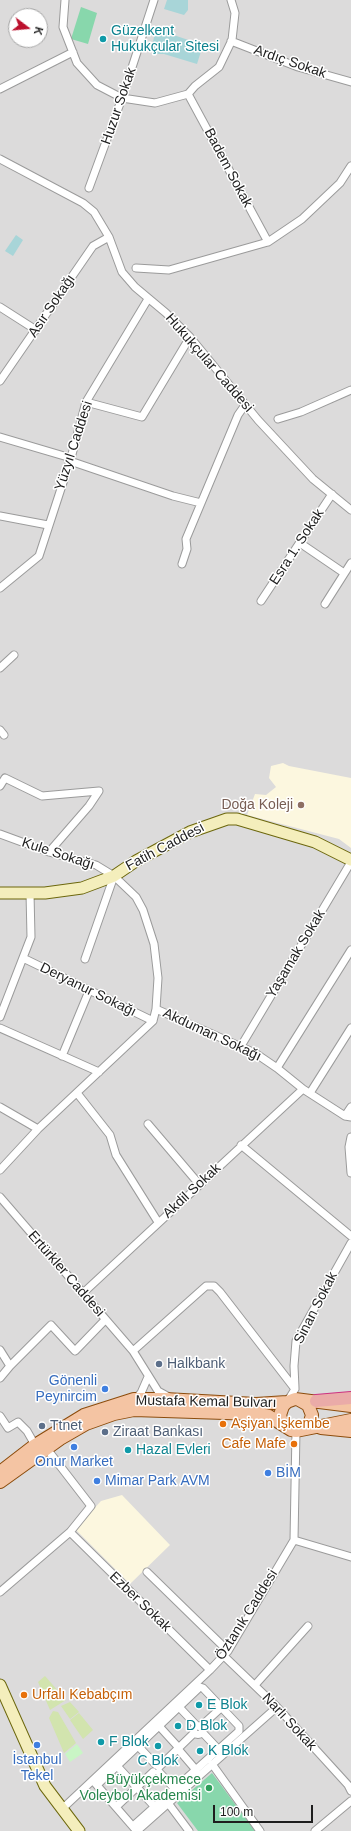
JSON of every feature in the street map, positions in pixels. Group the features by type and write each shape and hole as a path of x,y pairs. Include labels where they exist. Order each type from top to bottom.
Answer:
{"highway":[{"path":"316,1401 351,1398"}],"main road":[{"name":"Fatih Caddesi","path":"0,892 62,892 82,888 114,876 136,860 190,832 227,819 237,819 315,842 351,861"},
{"path":"297,1394 316,1401 351,1406"},
{"path":"297,1394 283,1406 280,1415 283,1425 287,1428 351,1431"},
{"path":"297,1394 308,1405 312,1415 309,1425 305,1429"},
{"name":"Mustafa Kemal Bulvarı","path":"0,1482 41,1447 84,1415 134,1400 177,1400 256,1404 287,1402"},
{"name":"Mustafa Kemal Bulvarı","path":"0,1472 41,1447 86,1424 114,1414 134,1410 255,1414 269,1416 283,1425"},
{"path":"305,1429 351,1420"},
{"path":"0,1685 45,1786 79,1831"}],"street":[{"path":"65,0 63,27 77,64 97,86 122,98 155,103 188,94 195,86 219,67 231,41 235,13 231,0"},
{"name":"Huzur Sokak","path":"89,188 122,98 154,0"},
{"name":"Ardıç Sokak","path":"231,41 298,67 351,82"},
{"path":"0,89 72,52"},
{"name":"Badem Sokak","path":"188,94 268,242"},
{"name":"Hukukçular Caddesi","path":"0,159 83,203 94,212 109,237 122,272 148,300 166,313 190,337 245,405 313,479 351,510"},
{"path":"136,268 168,270 268,242 302,219 340,183 351,166"},
{"name":"Asır Sokağı","path":"0,381 93,246 109,237"},
{"name":"Yüzyıl Caddesi","path":"0,588 39,556 70,460 86,402 148,300"},
{"path":"0,307 36,330"},
{"path":"86,402 142,417 190,337"},
{"path":"278,419 301,412 351,390"},
{"path":"182,564 187,549 186,539 238,415 245,405"},
{"path":"0,437 173,496 201,503"},
{"name":"Esra 1. Sokak","path":"262,601 332,494"},
{"path":"0,516 48,525"},
{"path":"300,543 344,573"},
{"path":"325,604 351,563"},
{"path":"0,668 14,655"},
{"path":"0,786 5,778 42,796 99,792 89,806 49,852"},
{"name":"Kule Sokağı","path":"0,834 49,852 96,865 114,876 136,897 150,928 157,961 156,1010 153,1021"},
{"name":"Yaşamak Sokak","path":"241,1046 351,861"},
{"path":"85,959 114,876"},
{"path":"0,1014 31,937 30,893"},
{"path":"277,1068 351,950"},
{"name":"Deryanur Sokağı","path":"23,958 153,1021"},
{"path":"62,1056 89,991"},
{"name":"Akduman Sokağı","path":"156,1010 256,1053 303,1089 348,1117 351,1125"},
{"path":"0,1170 38,1129 153,1021"},
{"path":"0,1028 99,1072"},
{"path":"310,1093 351,1028"},
{"name":"Akdil Sokak","path":"82,1294 303,1089"},
{"path":"77,1093 110,1135 116,1155 158,1222"},
{"path":"0,1107 38,1129"},
{"path":"348,1117 351,1108"},
{"path":"148,1124 199,1184"},
{"path":"351,1138 351,1173"},
{"path":"241,1145 351,1236"},
{"name":"Ertürkler Caddesi","path":"0,1197 82,1294 133,1351 158,1391 177,1400"},
{"name":"Sinan Sokak","path":"297,1394 294,1366 296,1341 351,1243"},
{"path":"133,1351 206,1286 214,1286 297,1394"},
{"path":"0,1378 51,1325 75,1351 106,1320"},
{"path":"0,1350 10,1366"},
{"path":"134,1400 141,1394 148,1377"},
{"path":"0,1416 8,1428 18,1422 91,1506 70,1532 0,1592"},
{"name":"Öztanık Caddesi","path":"62,1809 94,1783 226,1653 294,1540 305,1429"},
{"name":"Ezber Sokak","path":"70,1532 210,1670"},
{"path":"294,1540 351,1557"},
{"name":"Narlı Sokak","path":"147,1572 277,1707 348,1785 351,1791"},
{"path":"255,1685 308,1626"},
{"path":"200,1687 203,1688 239,1726 239,1731 155,1807 136,1829 94,1783 117,1766 200,1687"},
{"path":"179,1707 218,1750"},
{"path":"116,1807 222,1707"},
{"path":"136,1829 168,1803 277,1707"},
{"path":"159,1726 196,1770"},
{"path":"138,1746 175,1789"},
{"path":"212,1764 260,1831"},
{"path":"117,1766 155,1807"},
{"path":"315,1831 351,1801"},
{"path":"168,1803 189,1831"}],"shaded area":[{"path":"0,0 351,0 351,1831 0,1831"},
{"name":"Doğa Koleji","path":"283,763 289,766 351,778 351,848 339,839 247,815 255,794 266,795 276,787 269,778 271,766"},
{"path":"122,1495 170,1545 130,1584 75,1529 101,1501"}],"green space":[{"path":"81,7 97,13 88,44 71,39"},
{"path":"45,1676 66,1700 50,1710 38,1682"},
{"path":"70,1702 79,1712 70,1719 61,1706"},
{"path":"53,1711 58,1712 76,1743 64,1753 49,1718"},
{"path":"79,1713 93,1730 83,1739 70,1720"},
{"path":"77,1744 83,1753 70,1762 65,1754"},
{"name":"Büyükçekmece Voleybol Akademisi","path":"212,1773 255,1831 198,1831 177,1803"}],"water":[{"path":"167,0 188,0 188,10 184,15 164,9"},
{"path":"156,29 203,45 197,64 164,54 156,54 151,50"},
{"path":"16,235 23,240 13,256 5,251"}],"place":[{"name":"Güzelkent Hukukçular Sitesi","path":"103,39"},
{"name":"Doğa Koleji","path":"301,805"},
{"name":"Halkbank","path":"159,1364"},
{"name":"Gönenli Peynircim","path":"105,1389"},
{"name":"Aşiyan İşkembe","path":"223,1424"},
{"name":"Ttnet","path":"42,1426"},
{"name":"Ziraat Bankası","path":"105,1432"},
{"name":"Cafe Mafe","path":"294,1444"},
{"name":"Onur Market","path":"74,1447"},
{"name":"Hazal Evleri","path":"128,1450"},
{"name":"BİM","path":"268,1473"},
{"name":"Mimar Park AVM","path":"97,1481"},
{"name":"Urfalı Kebabçım","path":"24,1695"},
{"name":"E Blok","path":"199,1705"},
{"name":"D Blok","path":"178,1726"},
{"name":"F Blok","path":"101,1742"},
{"name":"İstanbul Tekel","path":"37,1745"},
{"name":"C Blok","path":"158,1746"},
{"name":"K Blok","path":"200,1751"},
{"name":"Büyükçekmece Voleybol Akademisi","path":"209,1788"}]}
